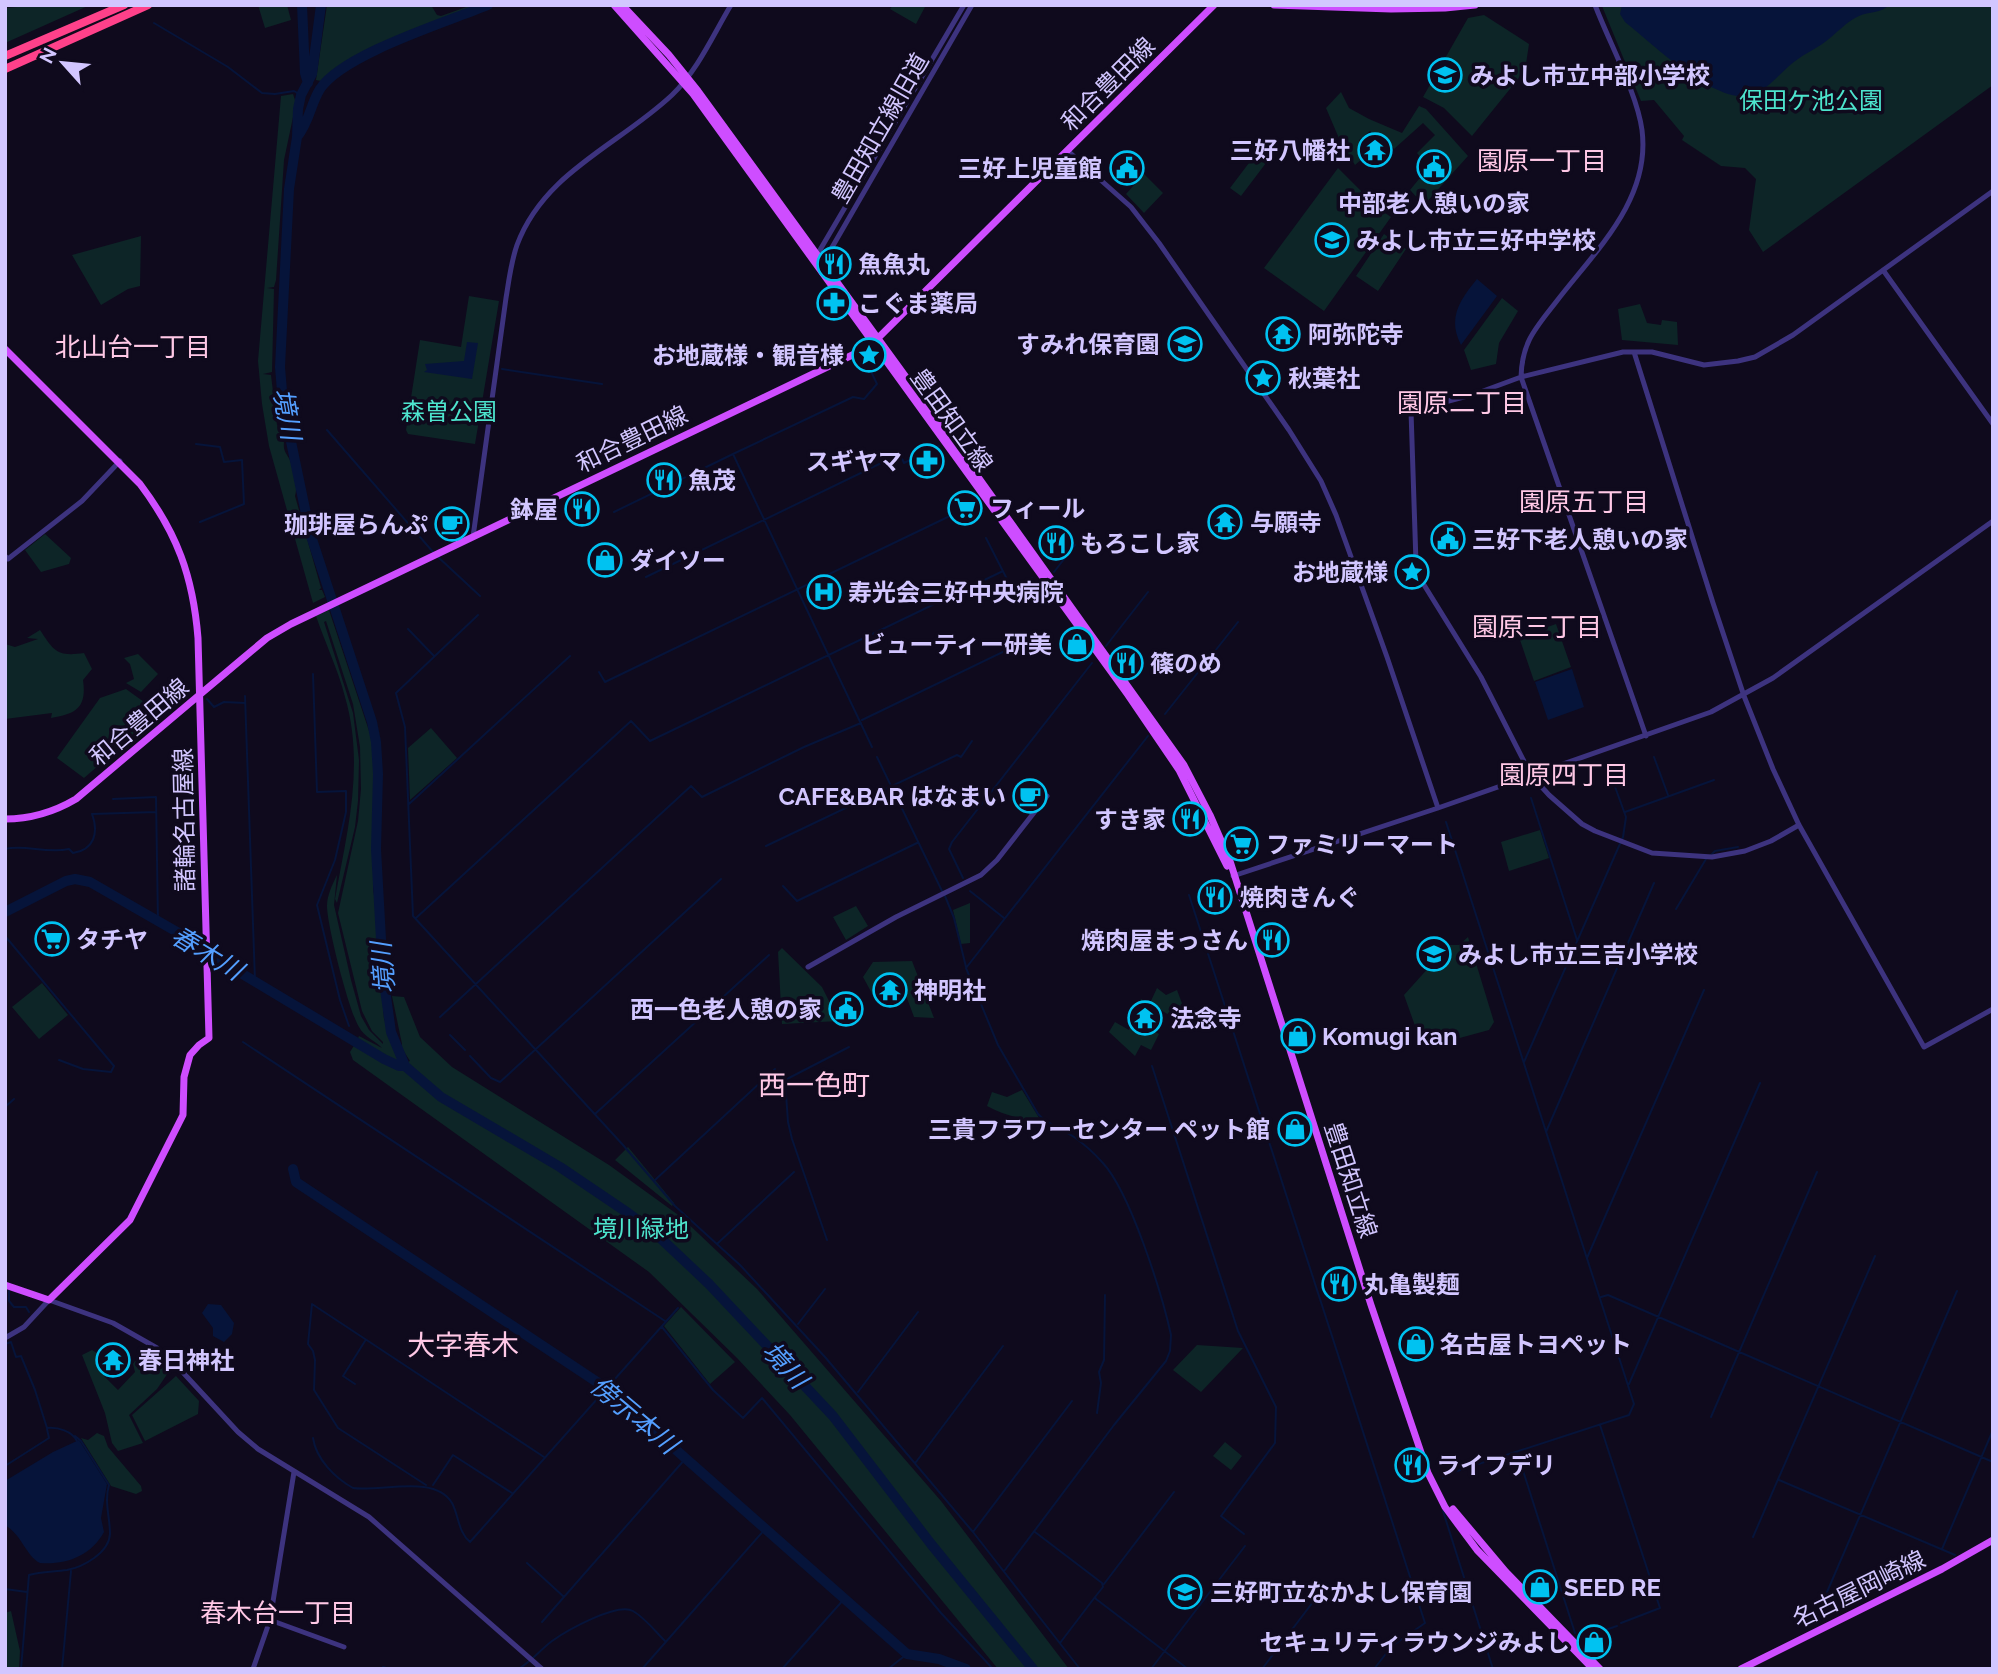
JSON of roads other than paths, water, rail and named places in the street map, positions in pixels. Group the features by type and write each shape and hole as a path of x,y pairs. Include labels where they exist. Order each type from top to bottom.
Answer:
{"highway":[{"path":"5,69 148,5"},
{"path":"5,56 118,6"}],"main road":[{"name":"豊田知立線","path":"614,5 685,80"},
{"name":"豊田知立線","path":"622,5 685,80 1184,765 1230,861 1371,1306 1422,1457 1438,1494 1477,1549 1593,1669"},
{"name":"和合豊田線","path":"5,819 30,818 76,799 267,638 876,342 1214,5"},
{"path":"1275,5 1391,9 1475,5"},
{"name":"諸輪名古屋線","path":"5,349 120,461 158,507 172,531 187,570 195,604 200,695 209,1038 199,1045 187,1064 183,1115 130,1220 49,1300"},
{"path":"5,1284 49,1300"},
{"name":"豊田知立線","path":"1438,1494 1506,1572 1600,1669"},
{"name":"名古屋岡崎線","path":"1741,1669 1942,1569 1993,1540"}],"street":[{"path":"473,537 506,298 513,258 524,229 542,201 561,180 659,106 685,80 731,5"},
{"name":"豊田知立線旧道","path":"815,258 964,5"},
{"name":"豊田知立線旧道","path":"821,266 972,5"},
{"path":"1595,5 1636,104 1642,129 1642,168 1637,188 1624,214 1525,345 1521,377 1646,736"},
{"path":"1068,151 1131,207 1153,234 1312,464 1336,515 1438,808"},
{"path":"1799,825 1771,841 1745,851 1712,857 1652,853 1582,824 1549,795 1531,775 1481,677 1421,580 1416,563 1411,411 1607,354 1652,352 1703,365 1755,357 1780,344 1993,191"},
{"path":"1884,270 1993,424"},
{"path":"1634,352 1744,696 1799,825 1924,1047 1993,1009"},
{"path":"5,556 8,559 82,500 120,461"},
{"path":"1233,876 1704,715 1744,696 1773,678 1993,521"},
{"path":"808,967 896,917 981,875 997,860 1047,796"},
{"path":"5,1338 24,1326 49,1300 113,1323 157,1348 238,1432 258,1449 369,1517 542,1669"},
{"path":"253,1669 270,1620 295,1472"},
{"path":"270,1620 344,1647"}],"water":[{"path":"1622,5 1889,5 1882,10 1855,18 1825,42 1793,62 1762,90 1742,96 1707,85 1688,73 1625,22 1620,14"},
{"path":"1477,279 1497,296 1461,345 1455,318 1465,294"},
{"path":"467,342 478,343 472,379 424,372 427,370 425,364 464,361"},
{"path":"1572,669 1584,707 1548,720 1535,682"},
{"path":"208,1304 221,1305 234,1323 232,1334 224,1342 213,1336 213,1328 202,1313"},
{"path":"79,1440 107,1484 101,1518 104,1532 92,1547 77,1557 40,1563 5,1525 5,1481 53,1452"}],"waterway":[{"path":"302,5 305,73 308,83"},
{"name":"境川","path":"321,5 312,74 301,95 298,109 297,137 289,189 280,367 283,403 310,533 372,722 376,742 376,849 383,975 391,1032 405,1066 441,1097 560,1167 628,1213 655,1233 709,1284 833,1416 931,1544 1033,1669"},
{"path":"297,137 320,89 332,76 397,40 488,5"},
{"path":"154,23 228,67 262,93 294,91 301,95"},
{"path":"865,354 877,384 864,399 853,397 733,454 872,747"},
{"path":"502,369 602,384"},
{"path":"327,430 433,552"},
{"path":"196,444 220,447 224,462 242,460 244,504 200,522"},
{"path":"646,577 900,454 904,463 939,446"},
{"path":"614,512 733,454"},
{"path":"599,672 605,682 952,515"},
{"path":"986,538 1011,587 1032,578"},
{"path":"1054,572 1075,545"},
{"path":"437,556 480,596"},
{"path":"416,918 631,721 650,741 1003,571"},
{"path":"1106,646 1148,592"},
{"path":"478,615 396,693 405,727 413,916 623,1145 675,1206 740,1265 825,1357 973,1532 1080,1669"},
{"path":"1165,714 1238,622"},
{"path":"408,629 434,656"},
{"path":"862,720 1034,637"},
{"path":"409,804 570,656"},
{"path":"963,878 949,849 952,842 1092,663"},
{"path":"313,674 317,792 346,791 346,812 335,860 317,905 349,1026"},
{"path":"245,696 255,981"},
{"path":"207,699 214,707 224,702 245,703"},
{"path":"440,1017 691,786 702,797 804,747 861,723"},
{"path":"1005,1570 1114,1425 1166,1361 1171,1335 1144,1244 1113,1176 1085,1146 1038,1114 998,1045 966,968 1148,736"},
{"path":"766,846 957,755 961,757 972,741"},
{"path":"877,757 942,891"},
{"path":"1654,757 1668,795"},
{"path":"1524,1062 1623,837 1626,817 1610,773"},
{"path":"1625,812 1714,780"},
{"path":"113,799 156,797 158,923"},
{"path":"1531,798 1577,940"},
{"path":"5,849 69,849 73,853 86,848 93,840 95,828 92,814 156,812"},
{"path":"1443,1478 1451,1473 1629,1415 1634,1404 1446,822"},
{"path":"783,886 797,901 917,843"},
{"path":"1710,856 1715,851 1738,847"},
{"path":"1676,909 1706,859"},
{"name":"春木川","path":"5,912 66,881 75,879 90,882 198,944 214,957 384,1059 405,1066"},
{"path":"470,1056 491,1078 500,1082 721,879"},
{"path":"1546,1132 1654,883"},
{"path":"970,891 1004,918"},
{"path":"1189,895 1425,1623 1392,1646 1374,1669"},
{"path":"945,896 954,918 966,967"},
{"path":"5,936 114,1066 111,1072 83,1069 59,1060"},
{"path":"595,1114 769,955"},
{"path":"1587,1258 1704,990"},
{"path":"450,1035 465,1050"},
{"path":"243,1042 665,1321"},
{"path":"827,1240 792,1139 785,1080 849,1047"},
{"path":"1152,1066 1238,1331 1276,1407 1275,1443 1221,1516 1244,1534"},
{"path":"655,1180 775,1069"},
{"path":"1629,1384 1760,1083"},
{"path":"5,1107 14,1099"},
{"name":"傍示本川","path":"293,1169 296,1182 606,1388 907,1654 939,1659 966,1669"},
{"path":"718,1243 794,1172"},
{"path":"1711,1417 1817,1172"},
{"path":"1753,1537 1875,1256"},
{"path":"798,1324 825,1289"},
{"path":"9,1291 9,1301 14,1307 26,1307 29,1312"},
{"path":"1827,1592 1957,1291"},
{"path":"1097,1413 1101,1383 1099,1372 1104,1360 1105,1295"},
{"path":"1601,1297 1608,1295 1993,1462"},
{"path":"426,1485 338,1428 314,1390 315,1360 308,1344 312,1304 544,1457"},
{"path":"313,1438 327,1467 353,1488 407,1486 433,1489 444,1494 452,1503 461,1529 470,1542 678,1308"},
{"path":"858,1392 918,1312"},
{"path":"662,1327 713,1390 743,1418 762,1398 941,1613 993,1669"},
{"path":"355,1384 343,1376 365,1341"},
{"path":"5,1344 11,1342 16,1357 21,1356 47,1428 64,1430 77,1441"},
{"path":"916,1462 1003,1346"},
{"path":"973,1532 1072,1401"},
{"path":"1600,1425 1660,1608 1621,1623"},
{"path":"5,1466 49,1438 47,1429"},
{"path":"1942,1549 1993,1430"},
{"path":"21,1669 29,1575 80,1566 100,1553 109,1541 109,1485 75,1436"},
{"path":"1517,1452 1575,1633"},
{"path":"433,1485 453,1455 512,1493"},
{"path":"542,1622 686,1458"},
{"path":"1779,1480 1955,1555"},
{"path":"1104,1584 1174,1492"},
{"path":"1443,1511 1493,1669"},
{"path":"642,1669 766,1528"},
{"path":"1035,1532 1102,1583 1103,1587 1096,1599 1188,1669"},
{"path":"1151,1669 1245,1546"},
{"path":"527,1563 564,1597"},
{"path":"62,1669 71,1571"},
{"path":"5,1589 27,1592"},
{"path":"1060,1643 1095,1597"},
{"path":"782,1669 845,1598"},
{"path":"1262,1669 1316,1598"},
{"path":"518,1669 559,1636 616,1610 633,1611 665,1641"},
{"path":"1582,1638 1617,1626"},
{"path":"888,1669 907,1654"},
{"path":"383,1669 390,1669"}],"place":[{"name":"みよし市立中部小学校","path":"1445,75"},
{"name":"三好八幡社","path":"1375,150"},
{"name":"中部老人憩いの家","path":"1434,167"},
{"name":"三好上児童館","path":"1127,168"},
{"name":"みよし市立三好中学校","path":"1332,240"},
{"name":"魚魚丸","path":"834,264"},
{"name":"こぐま薬局","path":"834,303"},
{"name":"阿弥陀寺","path":"1283,334"},
{"name":"すみれ保育園","path":"1185,344"},
{"name":"お地蔵様・観音様","path":"869,355"},
{"name":"秋葉社","path":"1263,378"},
{"name":"スギヤマ","path":"927,461"},
{"name":"魚茂","path":"664,480"},
{"name":"フィール","path":"965,508"},
{"name":"鉢屋","path":"582,509"},
{"name":"与願寺","path":"1225,522"},
{"name":"珈琲屋らんぷ","path":"452,524"},
{"name":"三好下老人憩いの家","path":"1448,539"},
{"name":"もろこし家","path":"1056,543"},
{"name":"ダイソー","path":"605,560"},
{"name":"お地蔵様","path":"1412,572"},
{"name":"寿光会三好中央病院","path":"824,592"},
{"name":"ビューティー研美","path":"1077,644"},
{"name":"篠のめ","path":"1126,663"},
{"name":"CAFE&BAR はなまい","path":"1030,796"},
{"name":"すき家","path":"1190,819"},
{"name":"ファミリーマート","path":"1241,844"},
{"name":"焼肉きんぐ","path":"1215,897"},
{"name":"タチヤ","path":"52,939"},
{"name":"焼肉屋まっさん","path":"1272,940"},
{"name":"みよし市立三吉小学校","path":"1434,954"},
{"name":"神明社","path":"890,990"},
{"name":"西一色老人憩の家","path":"846,1009"},
{"name":"法念寺","path":"1145,1018"},
{"name":"Komugi kan","path":"1298,1036"},
{"name":"三貴フラワーセンター ペット館","path":"1295,1129"},
{"name":"丸亀製麺","path":"1339,1284"},
{"name":"名古屋トヨペット","path":"1416,1344"},
{"name":"春日神社","path":"113,1360"},
{"name":"ライフデリ","path":"1412,1465"},
{"name":"SEED RE","path":"1540,1587"},
{"name":"三好町立なかよし保育園","path":"1185,1592"},
{"name":"セキュリティラウンジみよし","path":"1594,1642"}],"district":[{"name":"園原一丁目","path":"1542,161"},
{"name":"北山台一丁目","path":"133,347"},
{"name":"園原二丁目","path":"1462,403"},
{"name":"園原五丁目","path":"1584,502"},
{"name":"園原三丁目","path":"1537,627"},
{"name":"園原四丁目","path":"1564,775"},
{"name":"西一色町","path":"814,1085"},
{"name":"大字春木","path":"463,1345"},
{"name":"春木台一丁目","path":"278,1613"}],"park label":[{"name":"保田ケ池公園","path":"1811,100"},
{"name":"森曽公園","path":"449,411"},
{"name":"境川緑地","path":"641,1228"}]}
